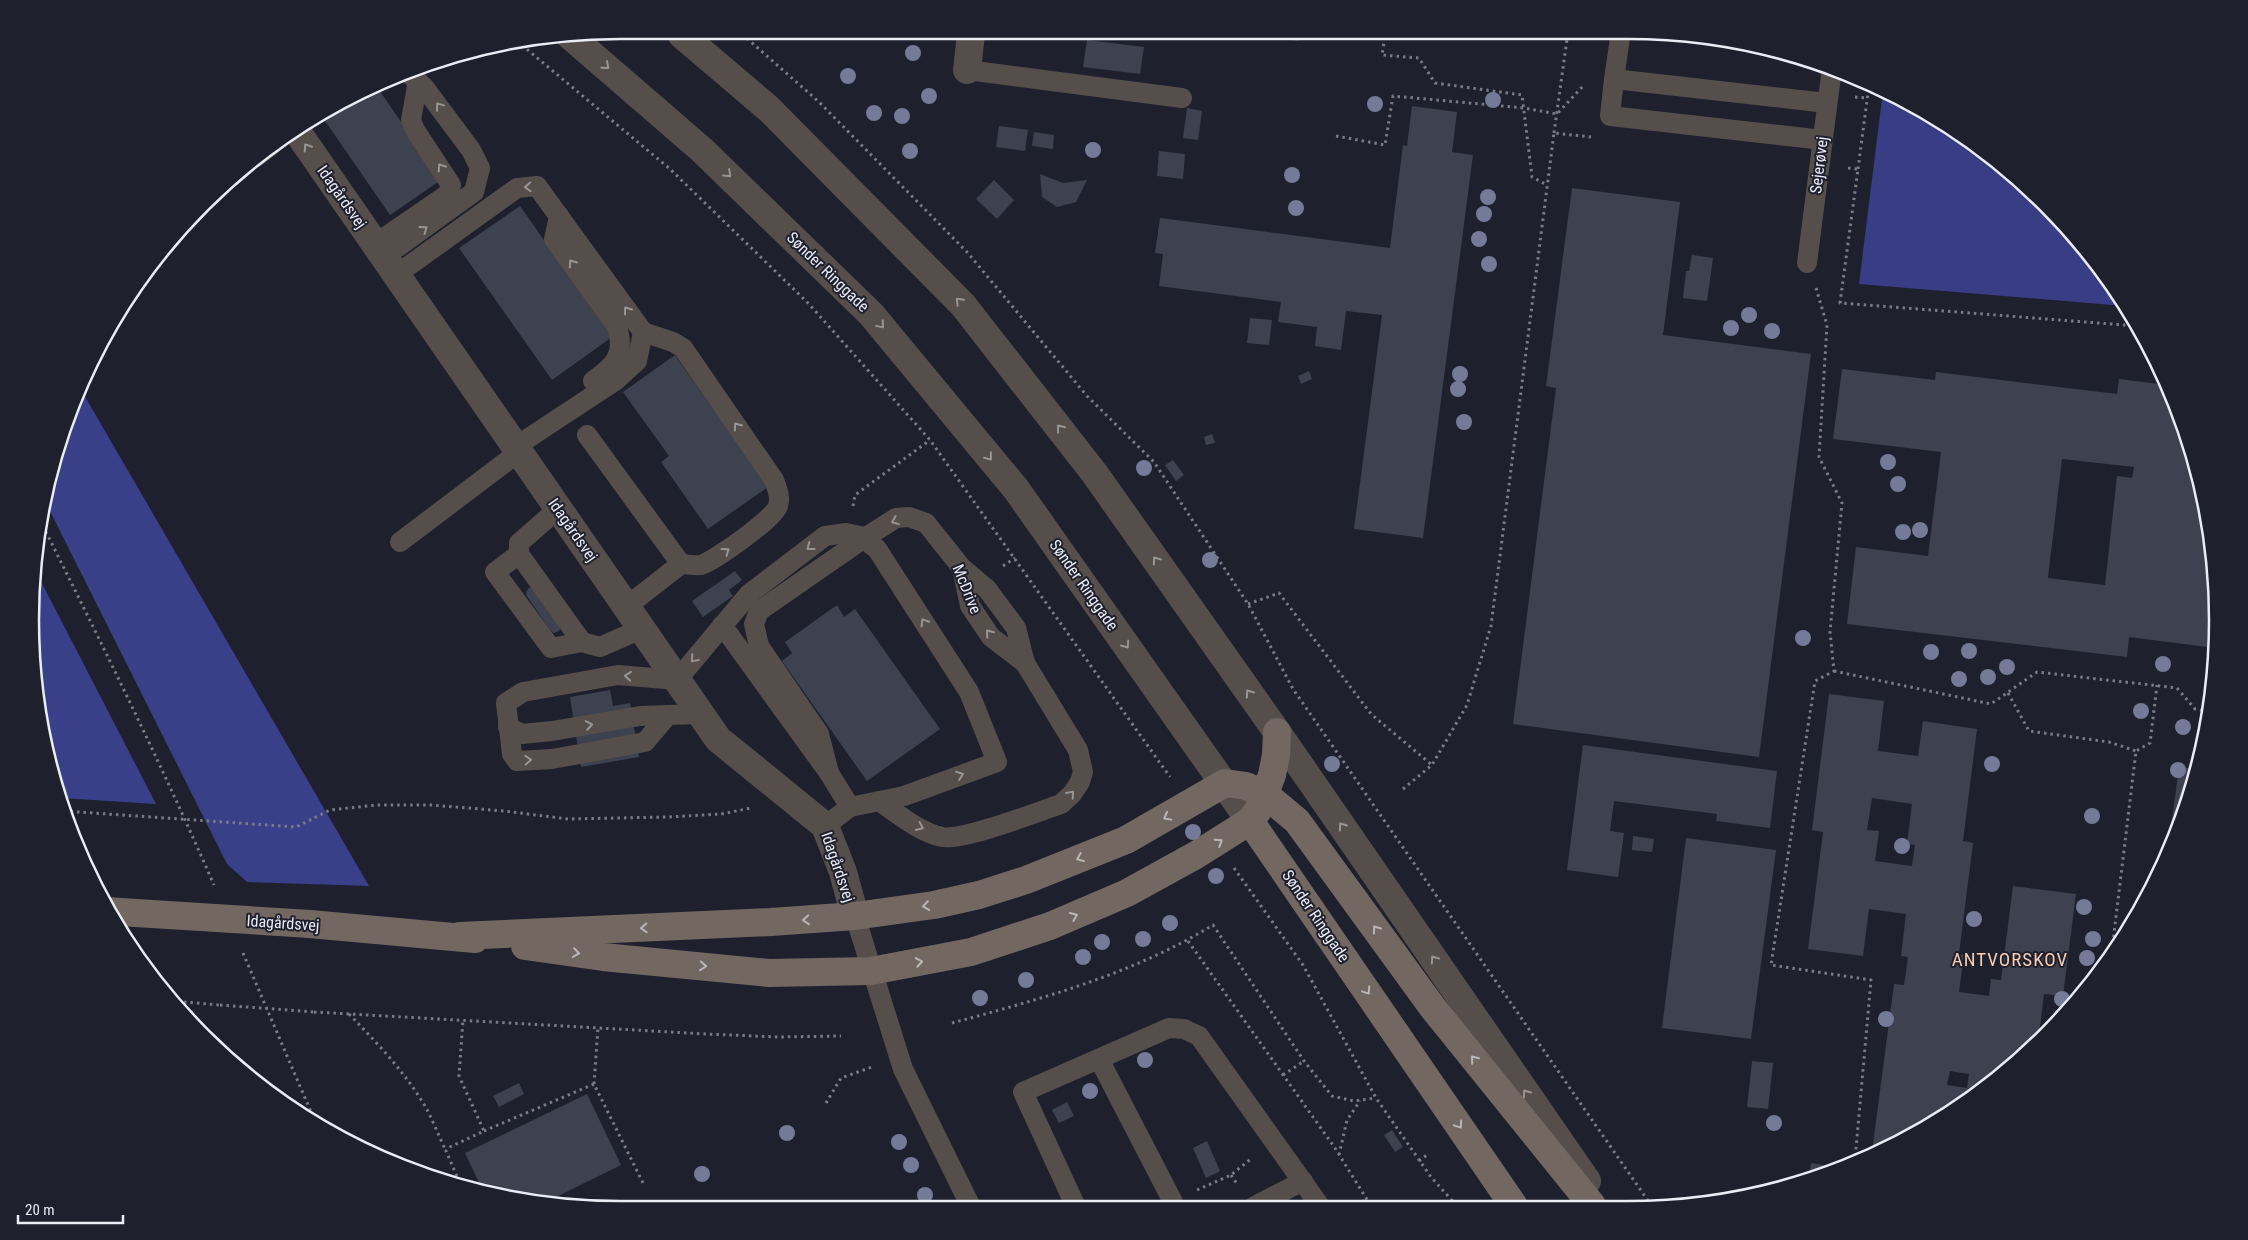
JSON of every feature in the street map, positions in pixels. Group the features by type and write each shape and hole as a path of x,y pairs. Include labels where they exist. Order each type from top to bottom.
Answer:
{"main road":[{"path":"1250,821 1259,809 1266,794 1276,755 1277,732"},
{"path":"1224,784 1246,786 1266,794 1297,821 1433,1008 1589,1201"},
{"name":"Idagårdsvej","path":"459,936 772,922 854,916 943,903 979,895 1026,880 1126,840 1224,784"},
{"name":"Idagårdsvej","path":"117,912 459,936 603,957 769,973 871,971 972,952 1050,926 1127,894 1217,843 1250,821"},
{"name":"Sønder Ringgade","path":"1250,821 1511,1201"}],"street":[{"path":"687,39 769,109 963,305 1095,474 1277,732 1600,1201"},
{"path":"966,70 970,39"},
{"name":"Sønder Ringgade","path":"576,41 702,150 871,314 1016,490 1250,821"},
{"name":"Idagårdsvej","path":"300,135 385,259 523,444 558,509 718,739 825,826 841,865 854,916"}],"lane":[{"path":"1620,39 1610,116 1823,140"},
{"path":"966,70 1182,98"},
{"name":"Sejerøvej","path":"1807,263 1831,76"},
{"path":"385,259 474,192 478,176 479,164 471,150 424,87 413,77"},
{"path":"385,259 448,194 452,185 415,130 411,120 412,78"},
{"path":"1614,79 1827,103"},
{"path":"385,259 517,188 537,186 643,332 673,342 683,348 774,480 779,494 778,508 771,517 721,555 700,565 682,564"},
{"path":"523,444 543,415 610,368 617,359 620,348 621,339 617,327 554,238 559,216"},
{"path":"400,542 523,444 616,381 638,361 643,332"},
{"path":"587,435 682,564"},
{"path":"558,509 519,543 519,554 582,642"},
{"name":"McDrive","path":"829,773 820,734 759,646 754,624 759,611 854,536 896,518 909,517 919,519 932,529 962,568 970,606 991,637 1025,663 1078,750 1083,772 1080,782 1072,794 1061,804 972,834 943,837 864,804"},
{"path":"668,715 645,742 552,759 517,761 512,754 506,702 523,692 618,675 677,680 749,594 825,536 854,536 877,548 969,692 997,762 904,796 864,804 825,826"},
{"path":"519,554 495,572 550,648 582,642 600,647 634,618 682,564"},
{"path":"722,625 829,773 864,804"},
{"path":"508,727 522,734 552,731 640,716 700,714"},
{"name":"Idagårdsvej","path":"854,916 871,971"},
{"path":"871,971 899,1059 968,1201"},
{"path":"1073,1201 1023,1092 1169,1028 1184,1029 1199,1036 1317,1201"},
{"path":"1099,1059 1172,1201"},
{"path":"1263,1201 1303,1181"}],"path":[{"path":"1385,39 1382,55 1419,58 1436,83 1522,94 1532,177 1548,185"},
{"path":"1403,789 1432,765 1467,705 1492,626 1567,39"},
{"path":"524,47 677,175 809,304 930,440 1190,805"},
{"path":"1868,91 1840,303 2129,325"},
{"path":"1336,136 1386,145 1393,96 1524,108 1557,114"},
{"path":"1554,133 1594,137"},
{"path":"1820,164 1858,169"},
{"path":"1807,263 1827,325 1819,457 1842,503 1830,632 1834,670"},
{"path":"854,536 855,495 930,440"},
{"path":"46,532 185,819 216,891"},
{"path":"1432,765 1371,714 1279,593 1248,604 1293,689 1648,1200"},
{"path":"1855,1154 1871,980 1771,966 1815,682 1834,670 1991,704 2038,672 2177,688 2195,709 2202,710"},
{"path":"2008,693 2030,731 2109,742 2136,751 2150,743 2157,685"},
{"path":"2113,939 2136,751"},
{"path":"72,812 296,827 330,810 377,805 431,805 504,810 568,820 668,818 721,814 766,806 781,792"},
{"path":"1217,843 1303,965 1376,1098 1419,1161 1453,1201"},
{"path":"952,1023 1039,1000 1125,969 1188,941 1213,925 1304,1061 1332,1096 1360,1100 1376,1098"},
{"path":"1188,941 1339,1155 1366,1199 1363,1201"},
{"path":"240,945 311,1112"},
{"path":"182,1002 314,1012 598,1028 769,1036 841,1036"},
{"path":"349,1014 394,1061 426,1107 457,1177"},
{"path":"463,1020 459,1076 484,1131"},
{"path":"598,1028 594,1084 643,1183"},
{"path":"826,1103 841,1078 899,1059"},
{"path":"1284,1075 1304,1061"},
{"path":"446,1152 450,1147 484,1131 594,1084"},
{"path":"1339,1155 1347,1120 1360,1100"},
{"path":"1419,1161 1428,1154"}],"shaded area":[{"path":"1882,98 1919,117 1951,137 2011,183 2065,237 2089,266 2116,305 1859,284"},
{"path":"84,395 369,886 247,882 227,864 50,510 70,433"},
{"path":"40,580 156,804 67,798 50,733 44,696 40,658"}],"building":[{"path":"1283,39 1299,39 1299,41"},
{"path":"1087,40 1144,47 1140,74 1083,67"},
{"path":"380,91 441,180 390,215 324,120"},
{"path":"1412,106 1457,112 1452,152 1473,155 1423,538 1354,529 1382,315 1346,311 1341,350 1315,346 1317,327 1278,322 1281,302 1159,286 1163,254 1155,253 1160,218 1390,248 1403,145 1407,146"},
{"path":"1187,108 1202,111 1198,140 1183,138"},
{"path":"999,126 1028,130 1025,151 996,147"},
{"path":"1034,132 1054,135 1053,149 1032,146"},
{"path":"1159,151 1185,154 1183,179 1157,176"},
{"path":"1040,174 1063,183 1087,180 1076,202 1057,207 1042,197"},
{"path":"994,180 1014,200 997,219 976,199"},
{"path":"1572,188 1680,202 1663,335 1811,354 1759,757 1513,724 1556,388 1546,386"},
{"path":"520,206 612,337 552,380 459,248"},
{"path":"1692,255 1713,258 1707,301 1683,298 1686,271 1689,271"},
{"path":"1250,318 1272,320 1269,345 1247,343"},
{"path":"675,355 768,487 708,529 661,462 669,456 623,392"},
{"path":"1842,369 1935,380 1936,372 2117,394 2119,379 2159,384 2178,433 2198,507 2208,582 2208,647 2129,637 2127,657 1847,624 1856,547 1928,556 1941,452 1833,439","holes":["2062,459 2134,467 2132,478 2117,476 2105,585 2048,578"]},
{"path":"1309,371 1312,379 1301,384 1298,376"},
{"path":"1212,434 1215,443 1206,445 1204,437"},
{"path":"1173,460 1184,475 1176,481 1165,465"},
{"path":"735,571 742,580 729,590 733,596 703,617 692,601"},
{"path":"533,587 561,627 559,631 554,633 550,630 527,596 526,592 529,588"},
{"path":"837,605 844,617 855,609 940,729 867,781 782,661 792,653 785,642"},
{"path":"610,690 613,706 630,703 639,757 581,767 570,697"},
{"path":"1829,694 1884,701 1878,751 1918,756 1923,721 1977,729 1963,841 1973,843 1959,954 1964,955 1959,992 1989,996 1991,979 2001,980 2013,886 2076,894 2063,996 2044,994 2040,1030 1982,1081 1951,1103 1919,1123 1873,1147 1894,984 1904,985 1908,957 1901,956 1906,914 1869,909 1863,956 1808,949 1823,832 1812,830","holes":["1872,798 1912,804 1907,844 1915,845 1912,866 1875,861 1879,831 1867,830","1950,1071 1969,1074 1967,1088 1947,1085"]},
{"path":"1583,745 1777,771 1770,828 1716,821 1717,814 1614,801 1610,831 1624,833 1618,877 1567,870"},
{"path":"2179,767 2189,768 2178,807 2171,825"},
{"path":"1633,836 1654,839 1652,852 1632,850"},
{"path":"1686,838 1776,850 1751,1039 1662,1028"},
{"path":"1752,1061 1773,1063 1768,1109 1747,1107"},
{"path":"519,1083 524,1094 499,1107 493,1096"},
{"path":"587,1094 621,1165 556,1197 507,1190 479,1183 465,1153"},
{"path":"1067,1102 1074,1116 1059,1123 1052,1110"},
{"path":"1392,1130 1403,1147 1395,1152 1384,1135"},
{"path":"1207,1141 1220,1171 1206,1178 1193,1148"},
{"path":"1811,1163 1827,1165 1815,1170 1810,1172"}],"district":[{"name":"ANTVORSKOV","path":"2010,959"}]}
